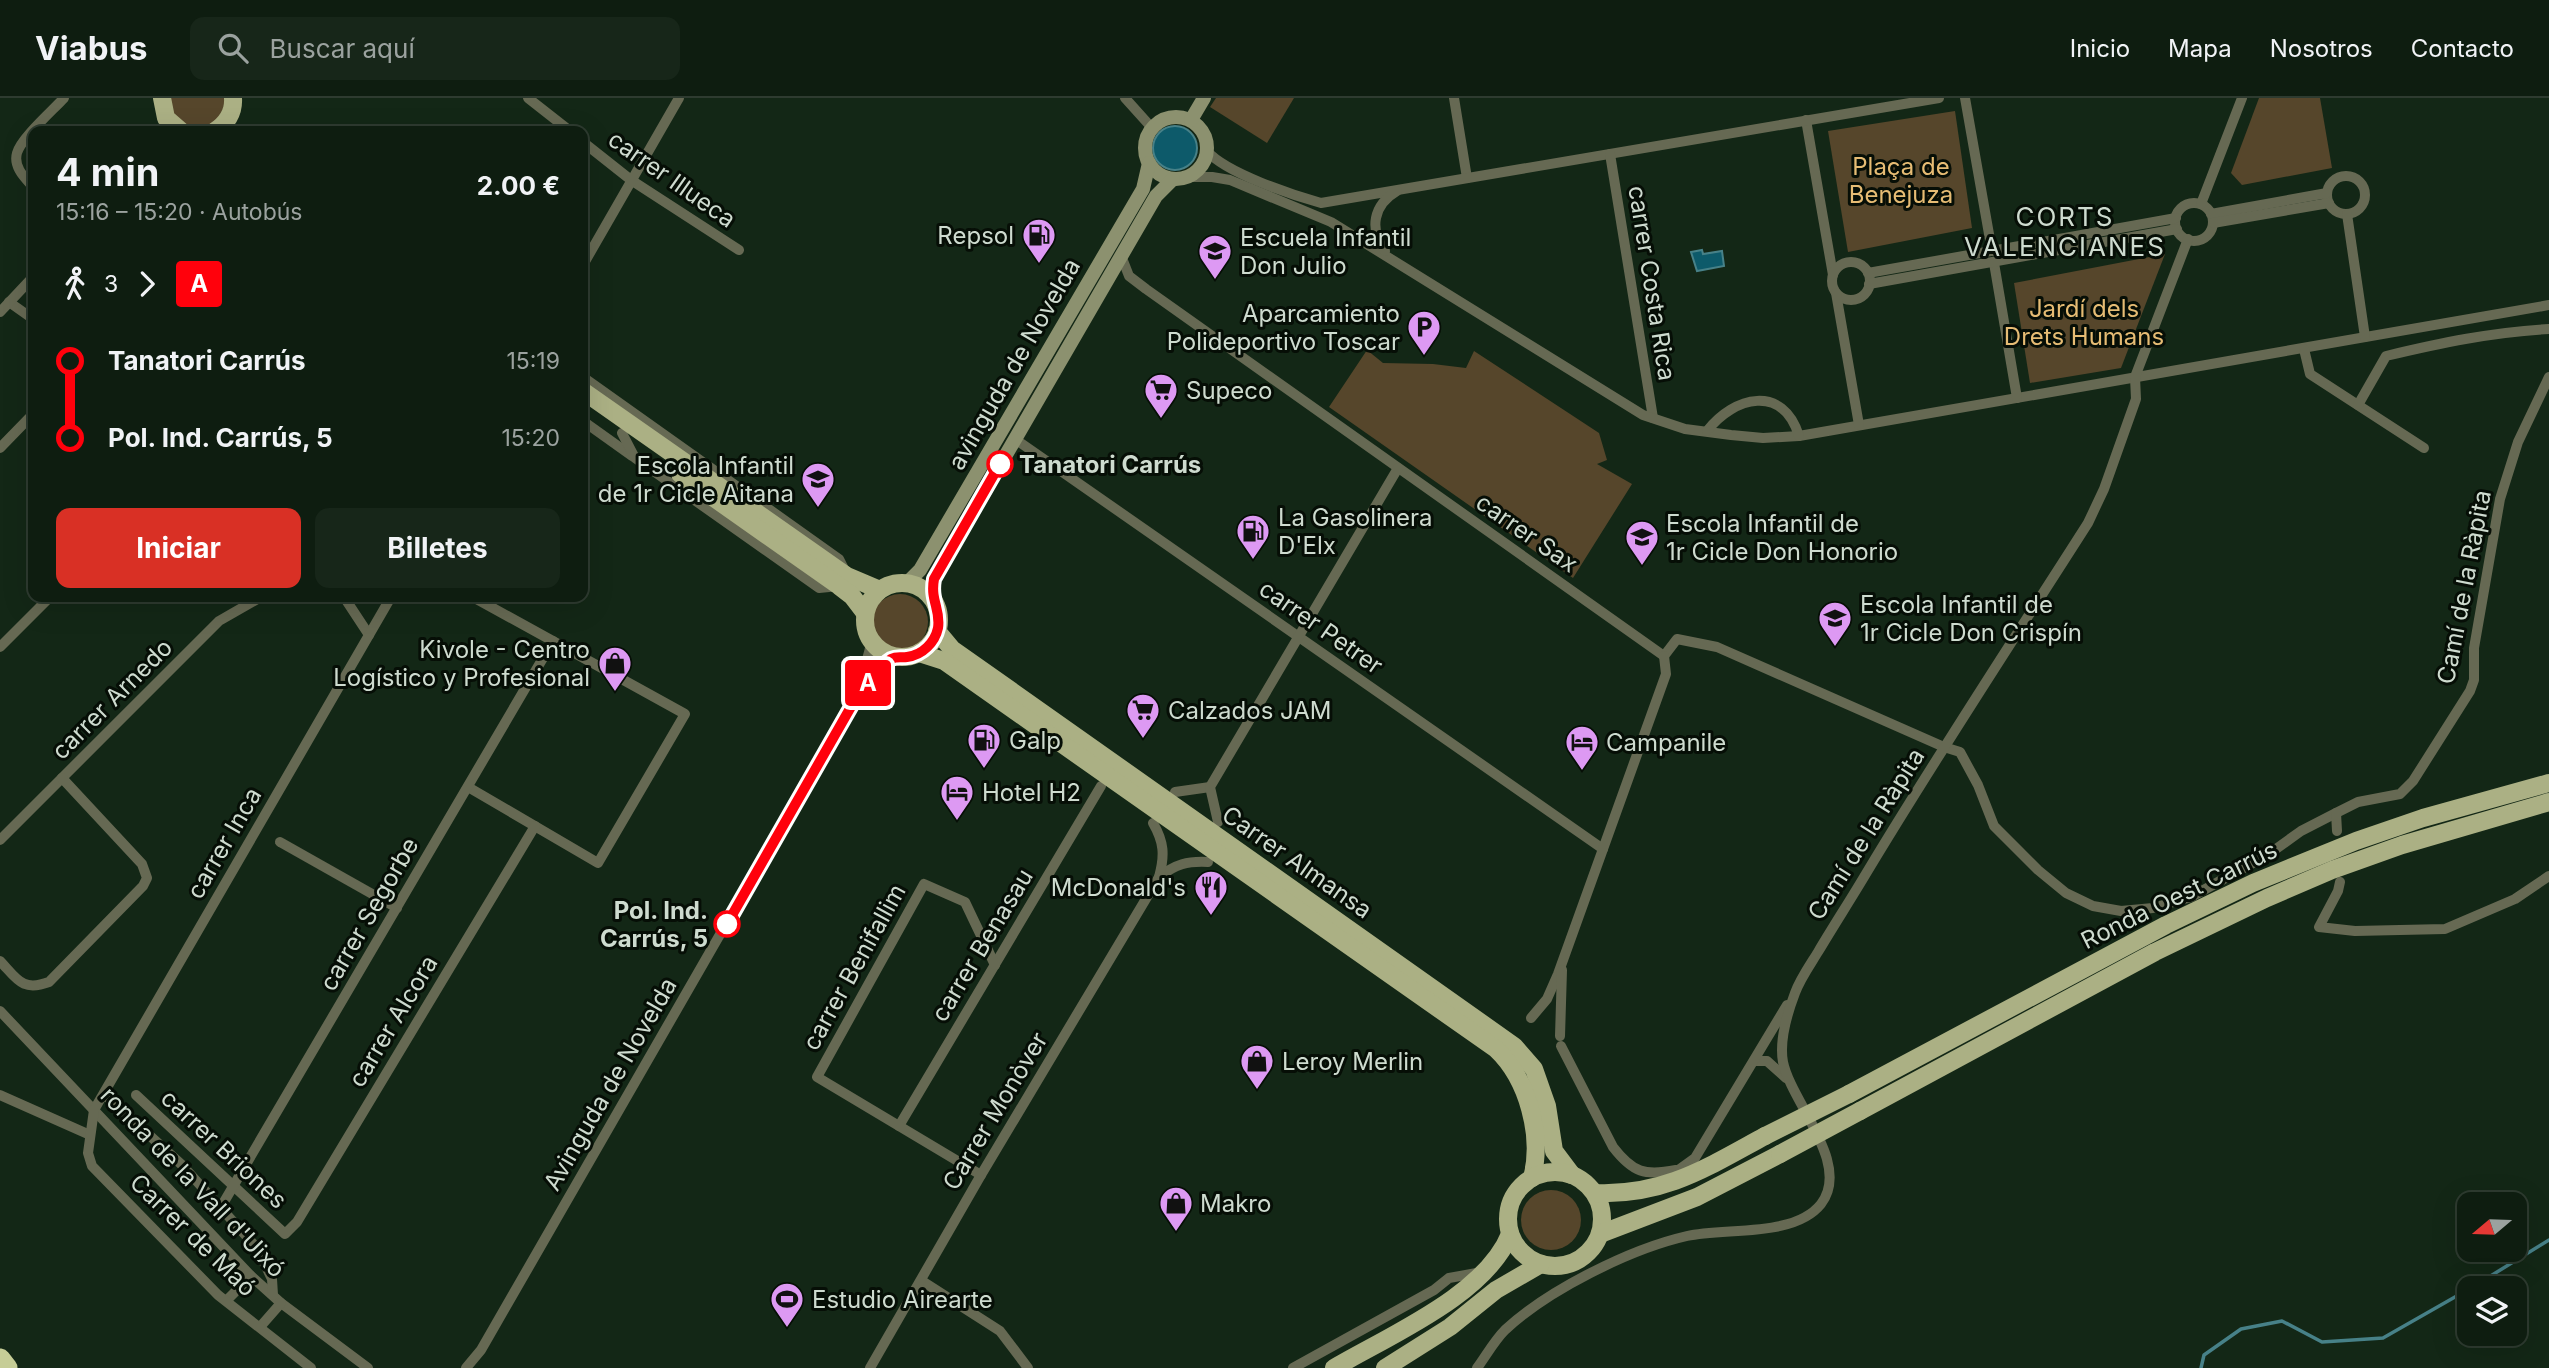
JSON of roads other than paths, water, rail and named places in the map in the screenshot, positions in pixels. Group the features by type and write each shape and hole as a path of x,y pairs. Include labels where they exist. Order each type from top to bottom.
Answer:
{"highway":[{"path":"0,1359 7,1368"}],"main road":[{"path":"162,98 170,126"},
{"path":"227,126 233,98"},
{"path":"1191,120 1204,98"},
{"path":"1173,117 1191,120 1204,133 1207,151 1201,166 1188,177 1173,179 1156,172 1149,163 1145,145 1152,128 1161,120 1173,117"},
{"name":"avinguda de Novelda","path":"906,583 926,560 1143,188 1149,163"},
{"name":"avinguda de Novelda","path":"932,599 934,579 1156,196 1173,179"},
{"path":"588,395 843,581 865,613"},
{"path":"588,409 843,581 880,590"},
{"path":"896,583 906,583 921,589 932,599 938,616 937,631 930,644 919,653 894,657 882,651 871,640 865,628 865,613 869,602 880,590 896,583"},
{"name":"Carrer Almansa","path":"937,631 952,649 1514,1046 1534,1069 1546,1106 1554,1151 1572,1175"},
{"name":"Carrer Almansa","path":"919,653 944,661 1503,1056 1518,1074 1528,1103 1534,1137 1535,1166 1532,1178"},
{"name":"Ronda Oest Carrús","path":"1632,1193 1670,1185 1849,1094 2166,925 2253,883 2390,829 2484,799 2549,783"},
{"name":"Ronda Oest Carrús","path":"1600,1234 1697,1197 2155,952 2267,898 2332,870 2402,845 2549,802"},
{"path":"1483,1056 1503,1056"},
{"path":"1551,1172 1572,1175 1585,1182 1595,1193 1602,1213 1600,1234 1594,1247 1577,1261 1555,1267 1541,1264 1522,1252 1510,1234 1508,1221 1514,1196 1532,1178 1551,1172"},
{"path":"1595,1193 1632,1193 1674,1173"},
{"path":"1334,1368 1441,1307 1485,1272 1505,1248 1510,1234"},
{"path":"1385,1368 1450,1327 1496,1290 1541,1264"}],"street":[{"path":"38,126 64,98"},
{"path":"528,98 564,126"},
{"path":"588,256 679,98"},
{"path":"1125,98 1152,128"},
{"path":"1454,98 1466,178"},
{"path":"1207,151 1220,163 1295,196 1321,203 1939,98"},
{"path":"1965,98 2017,398"},
{"path":"2202,204 2242,98"},
{"path":"1806,120 1833,275 1832,284 1836,293 1859,425"},
{"path":"28,137 17,153 18,167 28,180"},
{"name":"carrer Illueca","path":"588,146 631,180 739,250"},
{"name":"carrer Costa Rica","path":"1610,154 1653,418"},
{"path":"2341,176 2353,176 2362,184 2366,195 2362,206 2347,214 2334,210 2328,198 2333,181 2341,176"},
{"path":"1188,177 1212,177 1251,188 1322,218 1388,256 1643,415 1685,429 1763,438 1799,436 2549,305"},
{"path":"1388,256 1376,238 1374,225 1376,215 1388,197 1400,190"},
{"path":"2212,218 2328,198"},
{"path":"2188,239 2203,238 2210,231 2212,218 2202,204"},
{"path":"2188,239 2177,224 2179,210 2186,205 2202,204"},
{"path":"2347,214 2365,337"},
{"path":"1868,278 2177,224"},
{"path":"1531,1018 1547,999 1562,964 1666,674 1664,656 1677,639 1717,646 1944,747 2088,523 2104,489 2136,399 2135,377 2188,239"},
{"name":"carrer Sax","path":"1122,258 1129,276 1664,656"},
{"path":"1833,275 1839,267 1851,262 1861,265 1868,278 1865,293 1854,299 1844,299 1836,293"},
{"path":"0,312 28,282"},
{"path":"9,302 28,315"},
{"path":"2358,405 2386,356 2446,341 2549,329"},
{"path":"2304,349 2310,374 2424,448"},
{"name":"Camí de la Ràpita","path":"1477,1368 1504,1331 1575,1280 1662,1243 1688,1235 1783,1225 1808,1216 1823,1202 1829,1167 1825,1149 1790,1082 1783,1061 1782,1041 1795,990 1944,747 1960,752 1978,785 1994,827 2038,870 2066,893 2093,906 2121,911 2153,908 2191,897 2269,854 2301,831 2358,802 2400,794 2413,781 2470,691 2474,648 2500,499 2518,442 2549,377"},
{"path":"588,380 839,559 843,581 819,588 588,425"},
{"path":"1707,431 1728,409 1753,400 1777,405 1796,425 1799,436"},
{"path":"630,408 645,436"},
{"path":"0,448 28,419"},
{"path":"622,433 635,458"},
{"name":"carrer Petrer","path":"1015,439 1603,849"},
{"path":"1218,822 1210,788 1398,468"},
{"path":"0,647 45,602"},
{"name":"carrer Arnedo","path":"0,840 219,621 252,602"},
{"path":"347,602 369,635"},
{"name":"carrer Inca","path":"94,1110 388,602"},
{"path":"468,787 598,863 685,714 482,602"},
{"name":"Avinguda de Novelda","path":"860,691 859,682 868,660 871,640"},
{"name":"carrer Segorbe","path":"221,1208 552,641"},
{"name":"Avinguda de Novelda","path":"479,1352 860,691 884,664 894,657"},
{"path":"0,961 22,984 36,987 49,982 143,886 147,878 142,864 62,778"},
{"name":"carrer Benasau","path":"899,1126 1101,786"},
{"path":"1175,792 1210,788"},
{"path":"2336,813 2337,831"},
{"name":"Carrer Monòver","path":"870,1368 981,1175 1159,877 1164,848 1162,838 1153,823"},
{"name":"carrer Alcora","path":"285,1234 298,1222 535,826"},
{"path":"280,842 397,908"},
{"path":"1159,877 1176,864 1189,861 1208,862"},
{"path":"2340,882 2319,927 2355,931 2445,929 2515,899 2549,876"},
{"name":"carrer Benifallim","path":"981,1175 817,1077 924,884 965,902 995,965"},
{"path":"1562,964 1561,1041 1613,1147 1624,1161 1639,1171 1658,1174 1674,1173 1695,1158 1795,990"},
{"name":"ronda de la Vall d'Uixó","path":"0,1011 251,1276 277,1299 369,1368"},
{"path":"1754,1062 1768,1061 1790,1082"},
{"path":"104,1094 182,1165 257,1248 272,1279 277,1299 260,1327"},
{"path":"0,1095 90,1135"},
{"name":"carrer Briones","path":"136,1095 285,1234"},
{"name":"Carrer de Maó","path":"94,1110 88,1153 92,1166 218,1295 311,1368"},
{"path":"1293,1368 1434,1290 1449,1278 1485,1272"},
{"path":"227,1300 251,1276"},
{"path":"922,1281 1000,1331 1028,1368"},
{"path":"466,1368 479,1352"},
{"path":"474,1368 479,1352"}],"water":[{"path":"1175,126 1190,133 1197,148 1190,163 1175,170 1160,163 1153,148 1160,133"},
{"path":"1702,250 1703,254 1722,251 1724,266 1697,271 1691,252"}],"waterway":[{"path":"2490,1276 2549,1240"},
{"path":"2201,1368 2204,1355 2241,1329 2282,1321 2322,1342 2383,1338 2457,1296"}],"place":[{"name":"Repsol","path":"1039,265"},
{"name":"Escuela Infantil Don Julio","path":"1215,281"},
{"name":"Aparcamiento Polideportivo Toscar","path":"1424,357"},
{"name":"Supeco","path":"1161,420"},
{"name":"Tanatori Carrús","path":"1000,464"},
{"name":"Escola Infantil de 1r Cicle Aitana","path":"818,509"},
{"name":"La Gasolinera D'Elx","path":"1253,561"},
{"name":"Escola Infantil de 1r Cicle Don Honorio","path":"1642,567"},
{"name":"Escola Infantil de 1r Cicle Don Crispín","path":"1835,648"},
{"name":"Kivole - Centro Logístico y Profesional","path":"615,693"},
{"name":"Calzados JAM","path":"1143,740"},
{"name":"Galp","path":"984,770"},
{"name":"Campanile","path":"1582,772"},
{"name":"Hotel H2","path":"957,822"},
{"name":"McDonald's","path":"1211,917"},
{"name":"Pol. Ind. Carrús, 5","path":"727,924"},
{"name":"Leroy Merlin","path":"1257,1091"},
{"name":"Makro","path":"1176,1233"},
{"name":"Estudio Airearte","path":"787,1329"}],"district":[{"name":"CORTS VALENCIANES","path":"2065,231"}],"park label":[{"name":"Plaça de Benejuza","path":"1901,180"},
{"name":"Jardí dels Drets Humans","path":"2084,322"}]}
